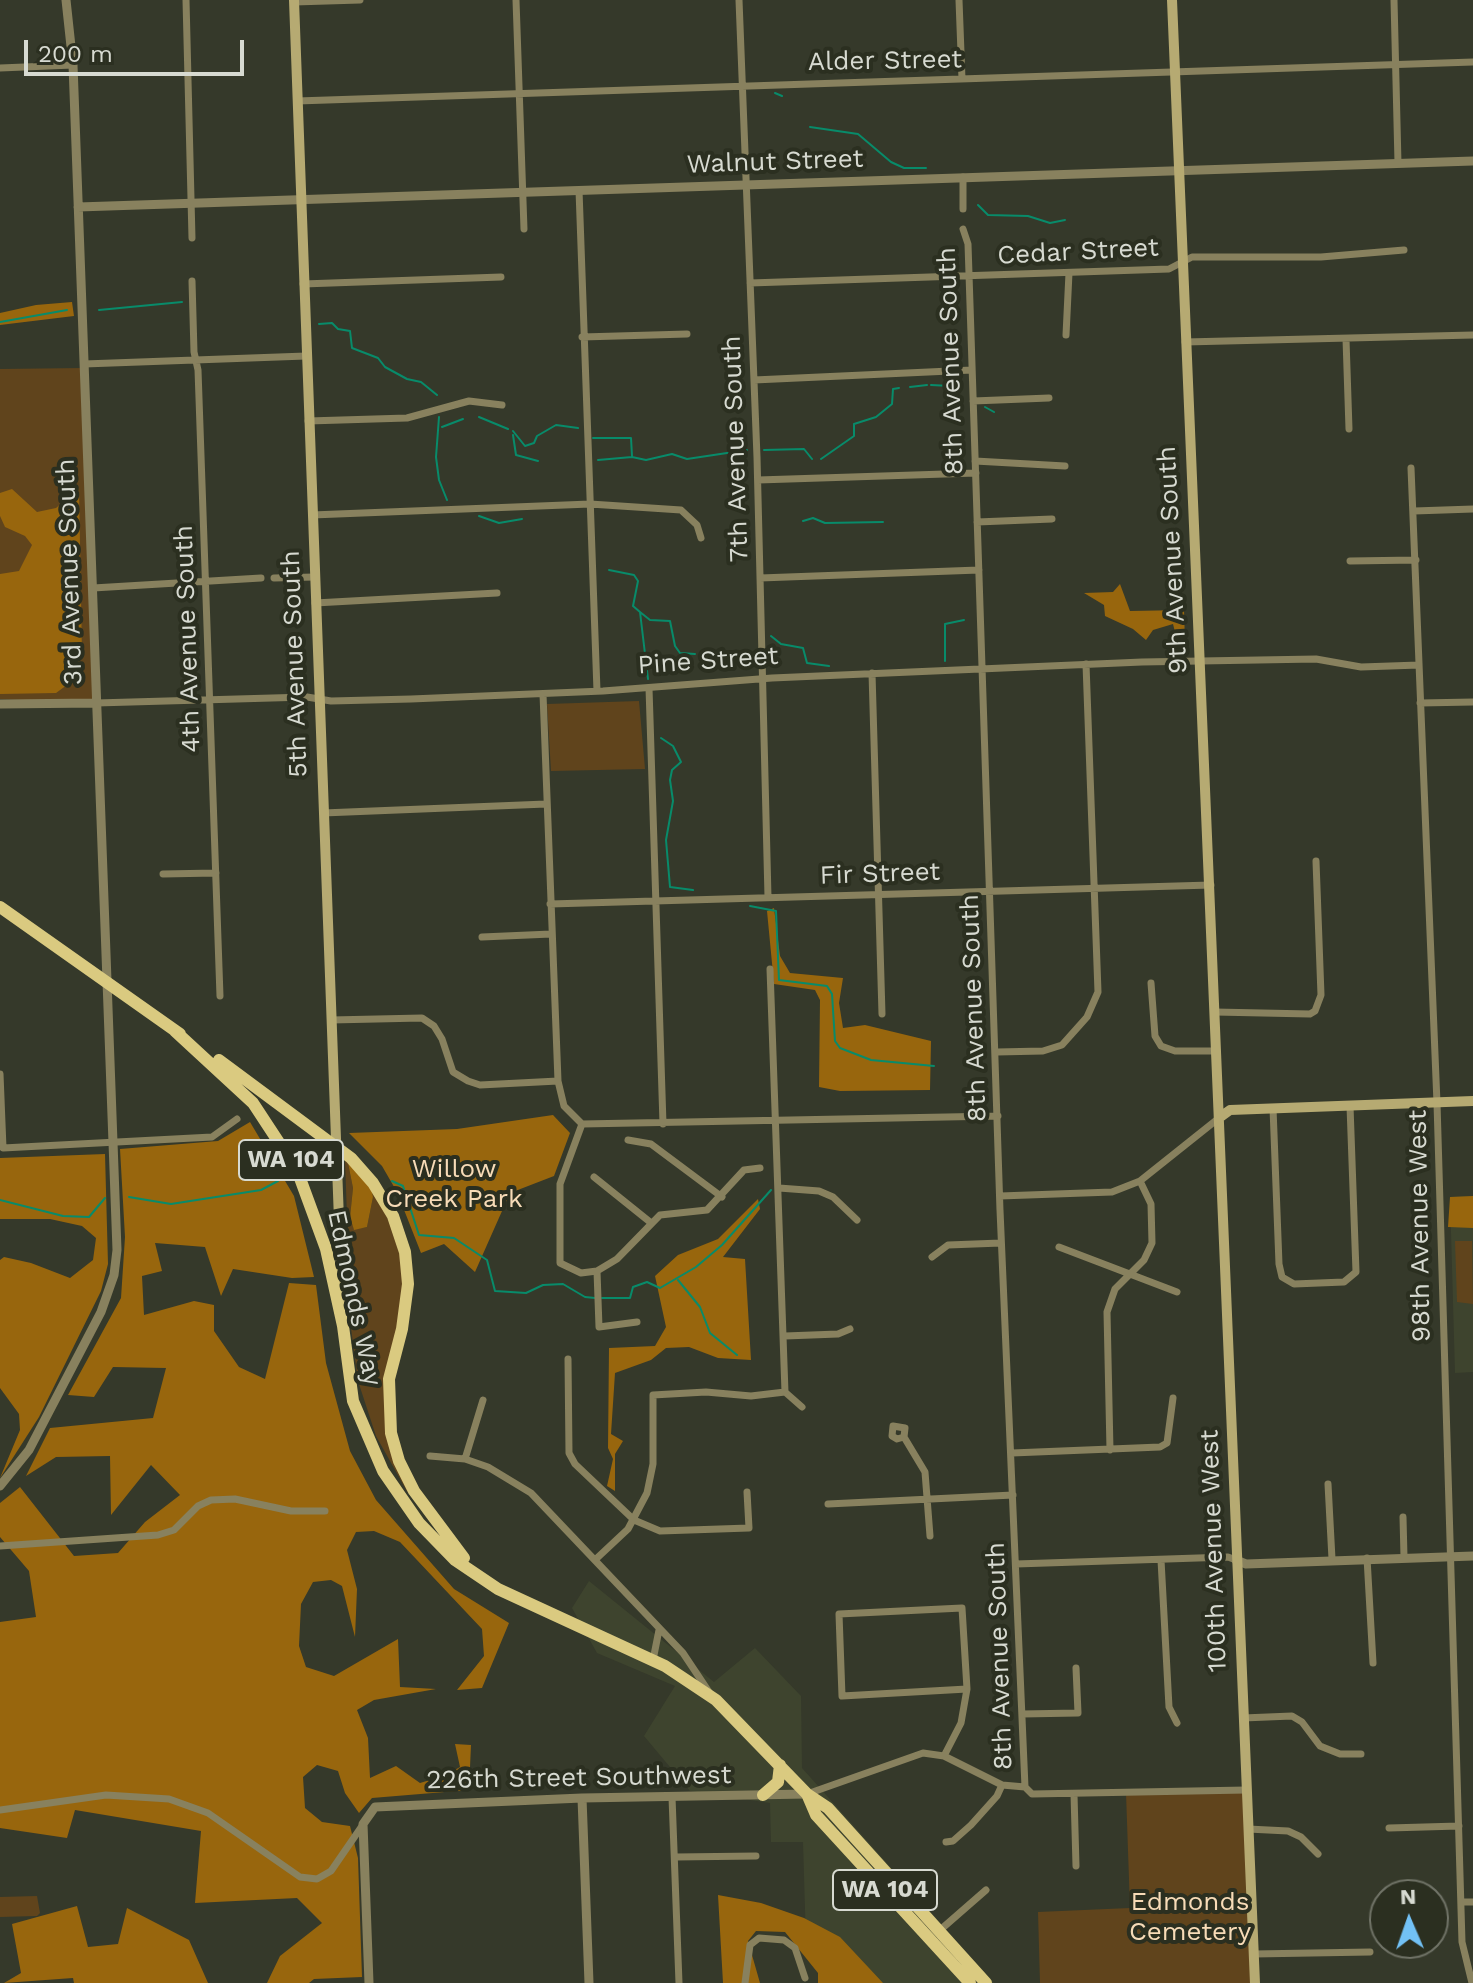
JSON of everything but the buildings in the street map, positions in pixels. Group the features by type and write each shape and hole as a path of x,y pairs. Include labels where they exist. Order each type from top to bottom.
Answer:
{"main road":[{"name":"9th Avenue South","path":"1172,0 1219,1118"},
{"name":"5th Avenue South","path":"294,1 343,1326"},
{"name":"Edmonds Way","path":"0,907 119,989 351,1158 387,1203 402,1238 408,1284 402,1329 389,1379 388,1413 393,1443 420,1500 482,1579"},
{"name":"Edmonds Way","path":"175,1031 253,1103 297,1170 318,1220 343,1326 353,1401 383,1471 419,1523 455,1560 517,1600 653,1660 710,1695 738,1719 807,1794 828,1808 986,1983"},
{"path":"1219,1118 1230,1110 1473,1101"},
{"name":"100th Avenue West","path":"1219,1118 1255,1983"},
{"path":"763,1795 778,1782 780,1765"},
{"name":"Edmonds Way","path":"807,1794 816,1815 970,1983"}],"street":[{"name":"3rd Avenue South","path":"0,1486 29,1450 111,1287 118,1219 73,65 66,0"},
{"path":"186,0 192,238"},
{"path":"294,1 360,0"},
{"path":"516,0 524,229"},
{"name":"7th Avenue South","path":"739,0 758,480 768,897"},
{"path":"959,0 962,79"},
{"path":"1394,0 1398,163"},
{"name":"Alder Street","path":"297,101 1473,62"},
{"path":"0,68 73,65"},
{"name":"Walnut Street","path":"78,207 1473,161"},
{"name":"8th Avenue South","path":"963,177 963,209"},
{"path":"579,190 597,691"},
{"name":"8th Avenue South","path":"963,229 968,244 1001,1243 1025,1787"},
{"name":"Cedar Street","path":"750,283 1169,269 1192,257 1321,257 1404,250"},
{"path":"1066,335 1069,273"},
{"path":"303,284 501,277"},
{"name":"4th Avenue South","path":"192,281 220,996"},
{"path":"582,337 687,334"},
{"path":"1185,342 1473,335"},
{"path":"1346,339 1349,429"},
{"path":"84,364 306,356"},
{"path":"754,380 972,370"},
{"path":"973,401 1049,398"},
{"path":"308,421 407,418 469,401 502,405"},
{"path":"975,461 1065,466"},
{"name":"98th Avenue West","path":"1411,468 1437,1103 1463,1956 1472,1983"},
{"path":"758,480 976,473"},
{"path":"312,515 590,504 681,510 697,525 701,538"},
{"path":"1414,511 1473,509"},
{"path":"977,522 1052,519"},
{"path":"1350,561 1416,560"},
{"path":"760,578 979,570"},
{"path":"274,578 314,577"},
{"path":"93,588 206,584 261,578"},
{"path":"315,603 497,593"},
{"name":"Pine Street","path":"0,704 543,694 763,679 1086,664 1316,659 1361,667 1419,665"},
{"path":"997,1052 1043,1051 1062,1045 1087,1017 1098,992 1086,664"},
{"path":"872,673 882,1014"},
{"path":"649,688 663,1124"},
{"path":"543,694 558,1081 564,1106 582,1124 777,1123 998,1116"},
{"path":"1420,703 1473,702"},
{"path":"323,813 546,804"},
{"path":"1215,1012 1310,1014 1315,1011 1321,995 1316,861"},
{"path":"163,874 216,873"},
{"name":"Fir Street","path":"550,904 1211,885"},
{"path":"482,937 551,934"},
{"path":"770,969 785,1392"},
{"path":"1151,983 1155,1036 1161,1046 1175,1051 1217,1051"},
{"path":"331,1020 422,1018 434,1026 442,1039 453,1072 468,1081 480,1085 558,1081"},
{"path":"0,1074 3,1148 212,1137 237,1119"},
{"path":"1273,1108 1279,1264 1282,1277 1294,1284 1352,1279 1357,1264 1350,1106"},
{"path":"1000,1196 1112,1192 1140,1181 1219,1118"},
{"path":"582,1124 560,1184 560,1263 581,1273 597,1271 633,1245 650,1222 672,1212 707,1210 744,1170 760,1168"},
{"path":"628,1140 651,1144 722,1197"},
{"path":"594,1177 650,1222"},
{"path":"1110,1450 1107,1312 1115,1289 1144,1260 1152,1243 1151,1204 1140,1181"},
{"path":"779,1188 819,1191 833,1197 857,1220"},
{"path":"932,1257 948,1245 1001,1243"},
{"path":"1059,1247 1177,1292"},
{"path":"597,1271 599,1327 637,1322"},
{"path":"785,1336 838,1334 850,1329"},
{"path":"568,1359 569,1453 575,1464 634,1520 660,1531 749,1528 747,1492"},
{"path":"596,1559 634,1520 651,1479 653,1395 706,1392 751,1396 785,1392 802,1407"},
{"path":"1012,1453 1160,1447 1167,1443 1173,1398"},
{"path":"465,1459 483,1400"},
{"path":"904,1437 925,1472 930,1536"},
{"path":"430,1456 465,1459 511,1479 531,1493 683,1653 710,1695"},
{"path":"1328,1484 1332,1559"},
{"path":"828,1504 1013,1495"},
{"path":"0,1546 158,1535 174,1530 192,1511 211,1500 235,1499 291,1511 325,1511"},
{"path":"1403,1517 1404,1557"},
{"path":"1016,1564 1228,1557 1246,1564 1473,1556"},
{"path":"1367,1558 1373,1663"},
{"path":"1161,1560 1169,1707 1177,1723"},
{"path":"944,1756 961,1723 967,1689 962,1608 839,1614 842,1696 967,1689"},
{"path":"653,1660 660,1637 658,1628"},
{"path":"1022,1714 1078,1713 1076,1668"},
{"path":"1243,1718 1292,1716 1302,1722 1320,1746 1340,1754 1361,1754"},
{"path":"807,1794 903,1757 923,1753 944,1756 1002,1785 1025,1787 1032,1794 1246,1790"},
{"path":"946,1842 953,1841 971,1825 997,1796 1002,1785"},
{"name":"226th Street Southwest","path":"363,1824 369,1811 381,1805 807,1794"},
{"path":"1074,1794 1076,1866"},
{"path":"0,1810 106,1795 169,1799 208,1813 300,1877 317,1879 331,1871 363,1824"},
{"path":"672,1797 679,1983"},
{"path":"582,1798 589,1983"},
{"path":"363,1824 369,1983"},
{"path":"1389,1828 1459,1826"},
{"path":"1248,1829 1288,1831 1301,1837 1318,1854"},
{"path":"676,1857 756,1856"},
{"path":"939,1931 986,1890"},
{"path":"1461,1902 1473,1902"},
{"path":"745,1983 750,1945 759,1938 784,1940 795,1948 805,1978"},
{"path":"1254,1954 1369,1952"}],"shaded area":[{"path":"1473,1196 1473,1372 1455,1373 1450,1197"},
{"path":"589,1581 714,1682 755,1648 801,1696 802,1768 994,1983 848,1983 806,1943 803,1842 771,1842 770,1803 690,1791 644,1736 675,1686 597,1653 572,1608"}],"green space":[{"path":"72,302 74,316 0,325 0,313 36,305"},
{"path":"84,368 96,703 0,699 0,369"},
{"path":"79,488 82,655 71,682 56,693 0,694 0,574 19,571 32,545 25,536 5,527 0,516 0,493 12,489 37,512 56,508"},
{"path":"1120,584 1130,611 1184,610 1185,642 1177,640 1173,624 1153,630 1146,640 1133,629 1105,616 1104,605 1084,593 1113,592"},
{"path":"639,701 645,769 551,771 547,704"},
{"path":"774,908 780,956 790,973 843,978 839,1003 843,1028 865,1025 931,1041 930,1090 840,1091 819,1087 820,1000 815,990 774,984 767,911"},
{"name":"Willow Creek Park","path":"553,1115 570,1133 554,1176 510,1193 475,1272 444,1244 421,1253 397,1192 382,1166 349,1133 457,1129"},
{"path":"250,1122 294,1196 314,1277 292,1278 233,1269 221,1296 205,1247 155,1243 162,1271 142,1276 144,1315 194,1301 214,1305 214,1331 239,1367 265,1379 289,1283 316,1285 326,1363 350,1451 376,1500 454,1589 509,1623 482,1688 457,1690 484,1656 482,1629 400,1542 374,1531 356,1532 347,1550 357,1589 355,1637 342,1586 331,1580 313,1582 301,1604 299,1646 306,1667 334,1676 398,1639 400,1687 436,1689 374,1700 357,1710 368,1738 370,1778 396,1766 420,1783 446,1775 460,1767 455,1744 471,1745 469,1790 372,1798 359,1813 345,1793 338,1771 317,1765 303,1777 305,1808 322,1822 350,1826 358,1858 362,1977 314,1979 309,1983 267,1983 280,1956 322,1923 297,1898 195,1903 201,1831 75,1810 67,1838 0,1828 0,1622 36,1617 29,1571 0,1537 0,1503 20,1487 74,1556 118,1553 145,1522 180,1495 151,1465 111,1515 110,1456 56,1457 26,1476 50,1428 153,1418 166,1368 113,1367 94,1397 68,1395 121,1298 125,1237 120,1149 218,1141"},
{"path":"105,1154 108,1264 101,1291 39,1417 0,1478 20,1430 19,1414 0,1388 0,1260 4,1257 31,1263 70,1278 93,1260 96,1238 82,1226 50,1219 0,1219 0,1158"},
{"path":"345,1160 353,1188 350,1217 354,1229 367,1227 373,1197 371,1185 398,1239 405,1287 385,1389 408,1493 376,1436 358,1381 351,1328"},
{"path":"348,1163 371,1185 373,1197 367,1227 354,1230 350,1217 353,1188"},
{"path":"1473,1196 1473,1228 1448,1227 1450,1197"},
{"path":"758,1199 760,1209 723,1257 745,1259 751,1360 718,1358 689,1347 666,1348 651,1360 615,1373 611,1434 623,1441 615,1454 615,1491 607,1486 613,1459 608,1448 609,1348 655,1346 666,1327 655,1276 678,1255 718,1239"},
{"path":"1455,1241 1472,1241 1473,1304 1457,1302"},
{"name":"Edmonds Cemetery","path":"1246,1790 1255,1983 1040,1983 1038,1912 1130,1908 1126,1793"},
{"path":"718,1895 761,1903 804,1918 840,1937 883,1983 818,1983 818,1973 785,1932 756,1931 748,1941 760,1983 723,1983"},
{"path":"37,1896 40,1913 37,1916 0,1917 0,1897"},
{"path":"77,1906 88,1947 118,1944 127,1908 189,1940 208,1983 74,1983 73,1978 4,1983 21,1973 12,1924"}],"waterway":[{"path":"775,93 782,96"},
{"path":"810,127 858,134 891,162 904,168 926,168"},
{"path":"978,205 988,215 1028,216 1050,223 1065,220"},
{"path":"99,310 182,302"},
{"path":"0,322 67,310"},
{"path":"319,324 332,323 338,329 350,331 352,348 378,358 385,367 407,379 421,382 437,395"},
{"path":"910,387 927,385"},
{"path":"931,385 951,386"},
{"path":"821,459 854,436 854,424 876,417 892,404 893,389 899,388"},
{"path":"985,407 994,412"},
{"path":"439,417 436,457 439,480 447,500"},
{"path":"479,417 508,429"},
{"path":"442,427 463,419"},
{"path":"513,431 525,446 534,443 537,436 556,425 578,428"},
{"path":"513,435 516,455 538,461"},
{"path":"593,438 631,438 632,456"},
{"path":"764,450 804,449 812,459"},
{"path":"598,460 632,457 646,460 672,454 687,459 747,450"},
{"path":"479,516 499,523 522,519"},
{"path":"803,521 813,518 825,523 883,522"},
{"path":"609,570 634,575 638,581 633,606 640,612 648,679"},
{"path":"640,612 650,620 670,621 675,646 680,653 695,654"},
{"path":"945,661 945,624 964,620"},
{"path":"771,636 781,644 803,648 807,663 829,666"},
{"path":"661,738 673,746 681,762 672,770 670,780 673,801 666,840 670,887 693,890"},
{"path":"750,906 776,911 779,980 827,986 832,994 835,1041 840,1048 871,1060 934,1066"},
{"path":"129,1197 171,1204 261,1190 278,1181"},
{"path":"392,1181 403,1186 419,1235 454,1238 487,1260 495,1291 526,1293 543,1285 563,1284 585,1297 595,1298"},
{"path":"602,1298 630,1298 633,1287 647,1282 660,1288 696,1267 722,1245 771,1190"},
{"path":"0,1200 63,1216 89,1217 105,1198"},
{"path":"678,1280 700,1307 710,1333 737,1355"}]}
